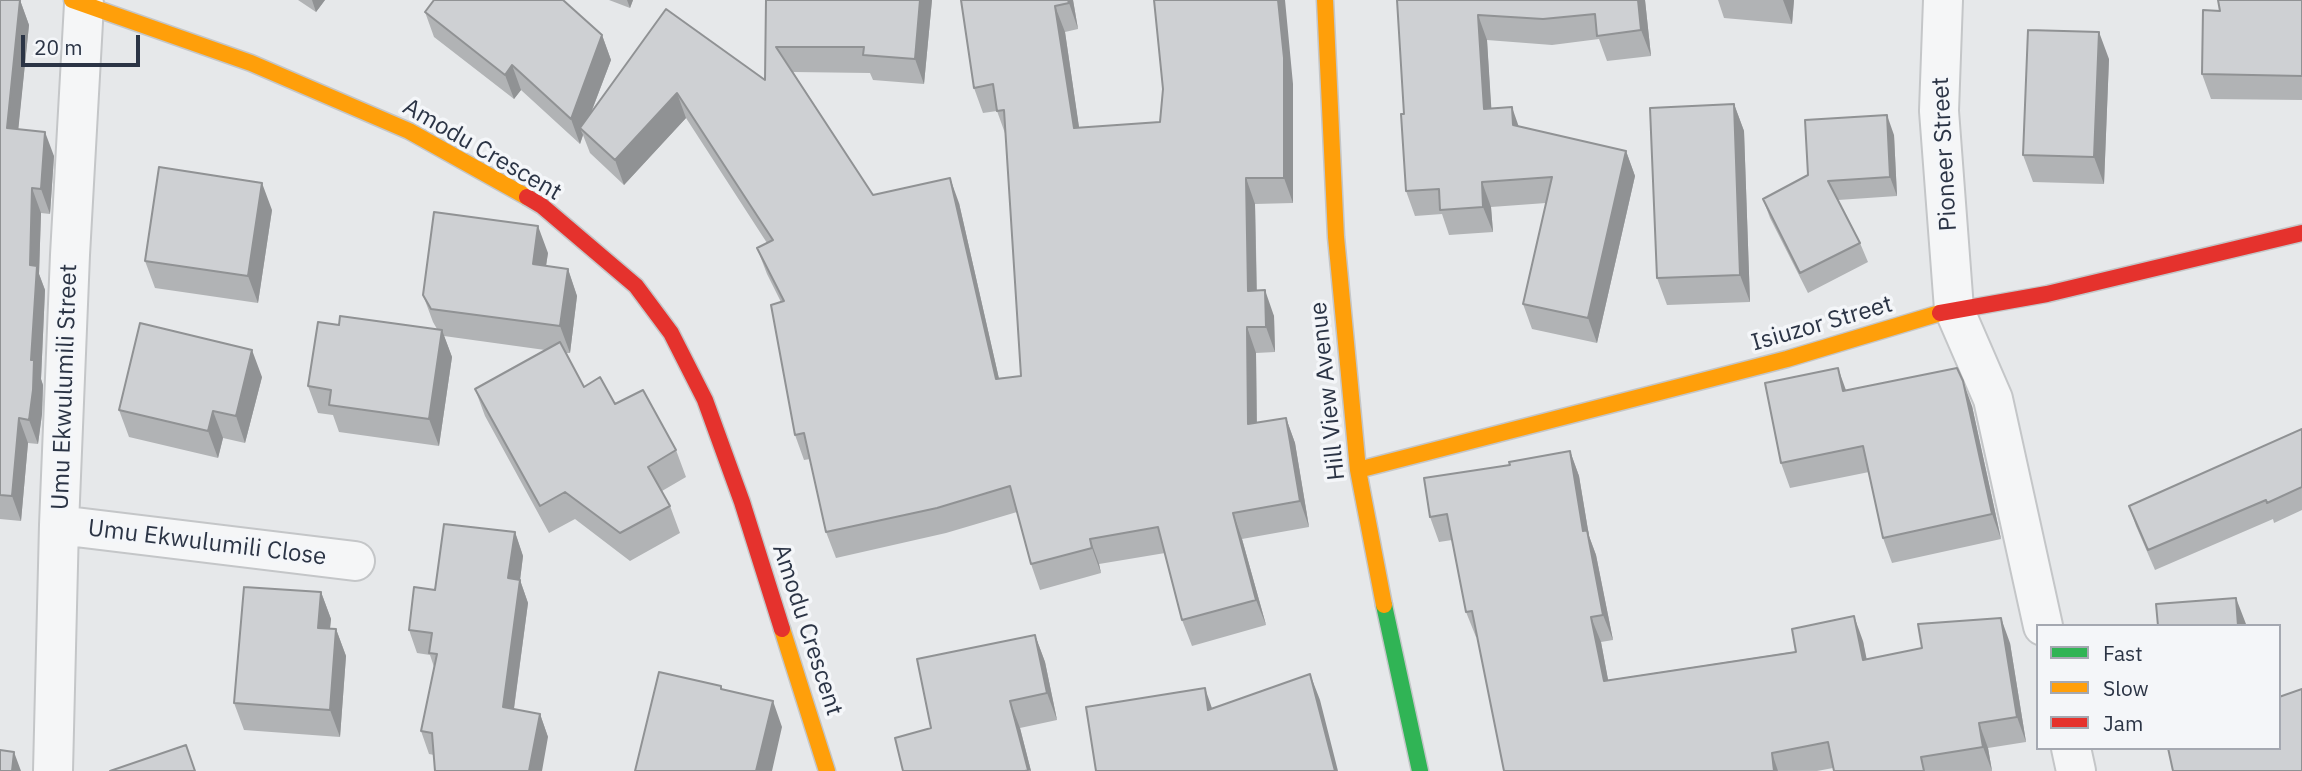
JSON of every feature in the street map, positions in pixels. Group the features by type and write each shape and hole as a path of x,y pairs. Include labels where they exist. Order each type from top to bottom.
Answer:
{"street":[{"name":"Hill View Avenue","path":"1325,0 1335,237 1358,470 1398,677 1420,771"},
{"name":"Pioneer Street","path":"1942,0 1939,111 1954,309 1993,399 2043,624"},
{"name":"Umu Ekwulumili Street","path":"53,771 78,2"},
{"name":"Amodu Crescent","path":"78,2 251,63 409,131 542,206 636,286 671,333 705,400 742,502 827,771"},
{"name":"Isiuzor Street","path":"1358,470 1787,359 1954,309 2047,294 2302,233"},
{"name":"Umu Ekwulumili Close","path":"59,525 355,561"},
{"path":"2071,750 2076,771"}],"building":[{"path":"0,0 20,0 7,128 45,132 41,189 32,188 30,265 37,266 31,360 34,360 33,390 29,420 19,418 12,496 0,495"},
{"path":"434,0 563,0 602,35 571,119 512,65 505,75 425,12"},
{"path":"766,0 920,0 915,59 863,55 864,47 776,47 873,195 950,178 996,379 1021,376 1004,110 997,111 993,84 974,88 961,0 1068,0 1069,3 1055,6 1074,128 1160,122 1163,89 1154,0 1278,0 1284,58 1284,178 1246,178 1248,291 1265,290 1266,327 1247,327 1248,424 1286,418 1300,501 1233,513 1256,600 1182,620 1158,527 1090,539 1092,548 1031,564 1010,486 937,508 826,532 804,433 795,435 771,305 784,301 757,248 773,240 677,93 615,160 580,128 666,9 765,80"},
{"path":"1397,0 1638,0 1641,30 1597,36 1595,14 1543,19 1478,15 1484,109 1512,107 1513,125 1626,151 1588,318 1523,304 1552,177 1482,182 1483,207 1440,210 1439,189 1406,191"},
{"path":"2218,0 2302,0 2302,76 2202,74 2203,10 2220,11"},
{"path":"2028,30 2099,32 2094,157 2023,155"},
{"path":"1734,104 1740,275 1657,278 1650,108"},
{"path":"1887,115 1890,177 1828,181 1860,243 1800,273 1763,199 1808,175 1805,120"},
{"path":"159,167 262,183 248,276 145,261"},
{"path":"434,212 538,226 533,264 568,269 560,326 431,309 423,295"},
{"path":"340,316 442,330 429,419 329,405 331,390 308,386 318,322 339,325"},
{"path":"140,323 252,350 236,416 213,411 208,431 119,410"},
{"path":"560,342 584,387 600,377 615,404 643,390 676,450 648,467 670,506 620,533 565,492 540,506 475,389"},
{"path":"1838,368 1843,391 1957,368 1963,381 1992,514 1883,538 1863,446 1781,463 1765,383"},
{"path":"2302,429 2302,487 2148,550 2129,506"},
{"path":"1570,451 1583,531 1587,530 1603,615 1591,617 1604,681 1796,652 1792,629 1854,616 1863,660 1922,648 1918,624 2001,618 2017,717 1979,723 1983,747 1921,757 1924,771 1834,771 1828,742 1772,753 1774,771 1504,771 1472,611 1466,612 1447,514 1430,517 1424,478 1510,465 1509,462"},
{"path":"444,524 515,532 508,578 520,580 503,707 540,714 529,771 435,771 432,733 421,731 437,654 429,653 432,633 409,630 414,587 435,590"},
{"path":"244,587 321,592 318,628 336,629 330,710 234,703"},
{"path":"2236,598 2238,624 2158,624 2156,604"},
{"path":"1035,635 1047,693 1010,701 1028,770 903,771 895,738 931,728 917,659"},
{"path":"659,672 773,701 756,771 635,771"},
{"path":"1310,674 1335,771 1096,771 1086,707 1205,688 1208,710"},
{"path":"2302,689 2302,771 2173,771 2168,750 2281,750 2281,696"},
{"path":"186,745 195,771 110,771"},
{"path":"0,750 14,752 12,771 0,771"}],"traffic: fast":[{"path":"1384,605 1420,771"}],"traffic: slow":[{"path":"72,0 251,63 409,131 527,197"},
{"path":"1325,0 1336,237 1358,470 1384,605"},
{"path":"1358,470 1787,359 1940,313"},
{"path":"782,629 827,771"}],"traffic: jam":[{"path":"527,197 542,206 636,286 671,333 705,400 742,502 782,629"},
{"path":"1940,313 2047,294 2302,233"}]}
